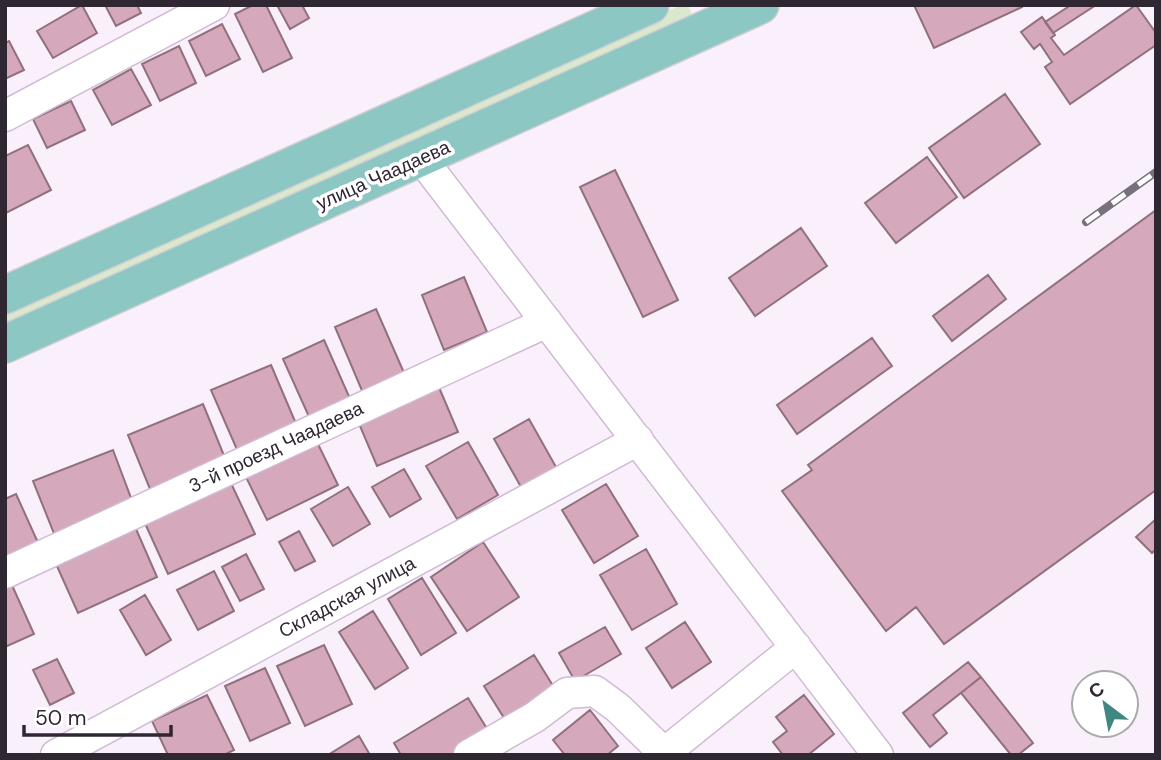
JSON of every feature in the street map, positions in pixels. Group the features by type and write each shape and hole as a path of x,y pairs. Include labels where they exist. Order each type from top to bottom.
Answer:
{"main road":[{"path":"5,295 650,5"},
{"name":"улица Чаадаева","path":"5,344 760,5"}],"street":[{"path":"5,116 214,5"},
{"path":"421,158 878,755"},
{"name":"3-й проезд Чаадаева","path":"5,573 547,322"},
{"name":"Складская улица","path":"58,754 638,440"},
{"path":"469,755 534,717 567,693 595,691 618,708 663,754 796,647"},
{"path":"58,754 93,755"}],"green space":[{"path":"681,5 688,5 693,17 5,326 5,307"}],"building":[{"path":"82,5 97,33 53,58 37,31"},
{"path":"105,5 137,5 141,13 116,26"},
{"path":"253,5 266,5 292,58 263,72 235,14"},
{"path":"277,5 302,5 309,18 290,29"},
{"path":"914,5 1021,5 1022,7 934,48"},
{"path":"1071,5 1096,5 1053,33 1045,22"},
{"path":"1136,5 1156,33 1156,45 1070,104 1045,67 1052,62 1040,44 1034,49 1021,32 1042,17 1055,35 1051,38 1064,55"},
{"path":"222,24 240,59 206,76 189,41"},
{"path":"9,41 24,70 5,79 5,43"},
{"path":"179,46 196,83 160,101 142,64"},
{"path":"131,69 151,105 112,125 93,90"},
{"path":"1005,94 1040,144 964,198 929,148"},
{"path":"71,101 85,130 47,148 33,119"},
{"path":"28,145 51,190 6,213 5,156"},
{"path":"927,157 957,197 896,243 865,203"},
{"path":"615,170 678,300 643,317 580,187"},
{"path":"1156,210 1156,490 944,644 916,607 886,631 782,491 812,470 808,465"},
{"path":"801,228 827,266 755,316 729,278"},
{"path":"988,275 1006,299 952,341 933,316"},
{"path":"464,277 487,332 444,350 422,295"},
{"path":"376,309 405,375 363,393 335,327"},
{"path":"872,338 892,366 797,434 777,405"},
{"path":"324,340 351,401 310,419 283,359"},
{"path":"271,365 297,426 238,452 211,390"},
{"path":"438,385 458,432 377,466 357,419"},
{"path":"203,404 227,463 152,494 128,435"},
{"path":"529,419 556,467 521,487 494,439"},
{"path":"316,440 338,485 267,520 245,475"},
{"path":"468,442 498,495 457,519 426,466"},
{"path":"113,450 134,506 55,536 33,481"},
{"path":"404,469 421,499 390,517 372,487"},
{"path":"229,479 255,534 168,574 143,519"},
{"path":"606,484 638,536 594,563 562,510"},
{"path":"348,487 370,524 333,546 311,509"},
{"path":"16,494 40,547 5,562 5,499"},
{"path":"1156,519 1156,549 1152,553 1136,537"},
{"path":"136,529 157,577 78,613 56,564"},
{"path":"299,531 315,561 295,571 279,542"},
{"path":"483,542 519,597 467,631 431,577"},
{"path":"646,549 677,604 632,630 600,575"},
{"path":"246,554 264,589 240,601 222,567"},
{"path":"214,571 234,611 198,630 177,590"},
{"path":"422,578 456,633 421,655 388,599"},
{"path":"11,583 34,634 5,647 5,586"},
{"path":"145,595 171,640 146,655 120,610"},
{"path":"373,611 408,668 375,689 339,632"},
{"path":"685,622 711,662 672,688 646,648"},
{"path":"605,627 621,654 575,681 559,653"},
{"path":"324,645 352,704 305,726 277,666"},
{"path":"534,655 555,689 506,721 484,686"},
{"path":"57,659 74,693 50,705 33,670"},
{"path":"968,662 981,677 933,715 947,733 930,747 903,713"},
{"path":"265,668 290,723 250,741 225,686"},
{"path":"981,677 1033,743 1018,755 1011,755 961,693"},
{"path":"207,695 234,750 224,755 168,755 152,721"},
{"path":"804,695 834,734 808,755 783,755 773,742 787,731 776,717"},
{"path":"468,698 489,732 452,755 401,755 394,743"},
{"path":"590,710 618,746 607,755 565,755 553,740"},
{"path":"359,736 370,755 328,755"}],"railway":[{"path":"1086,222 1156,172"}]}
